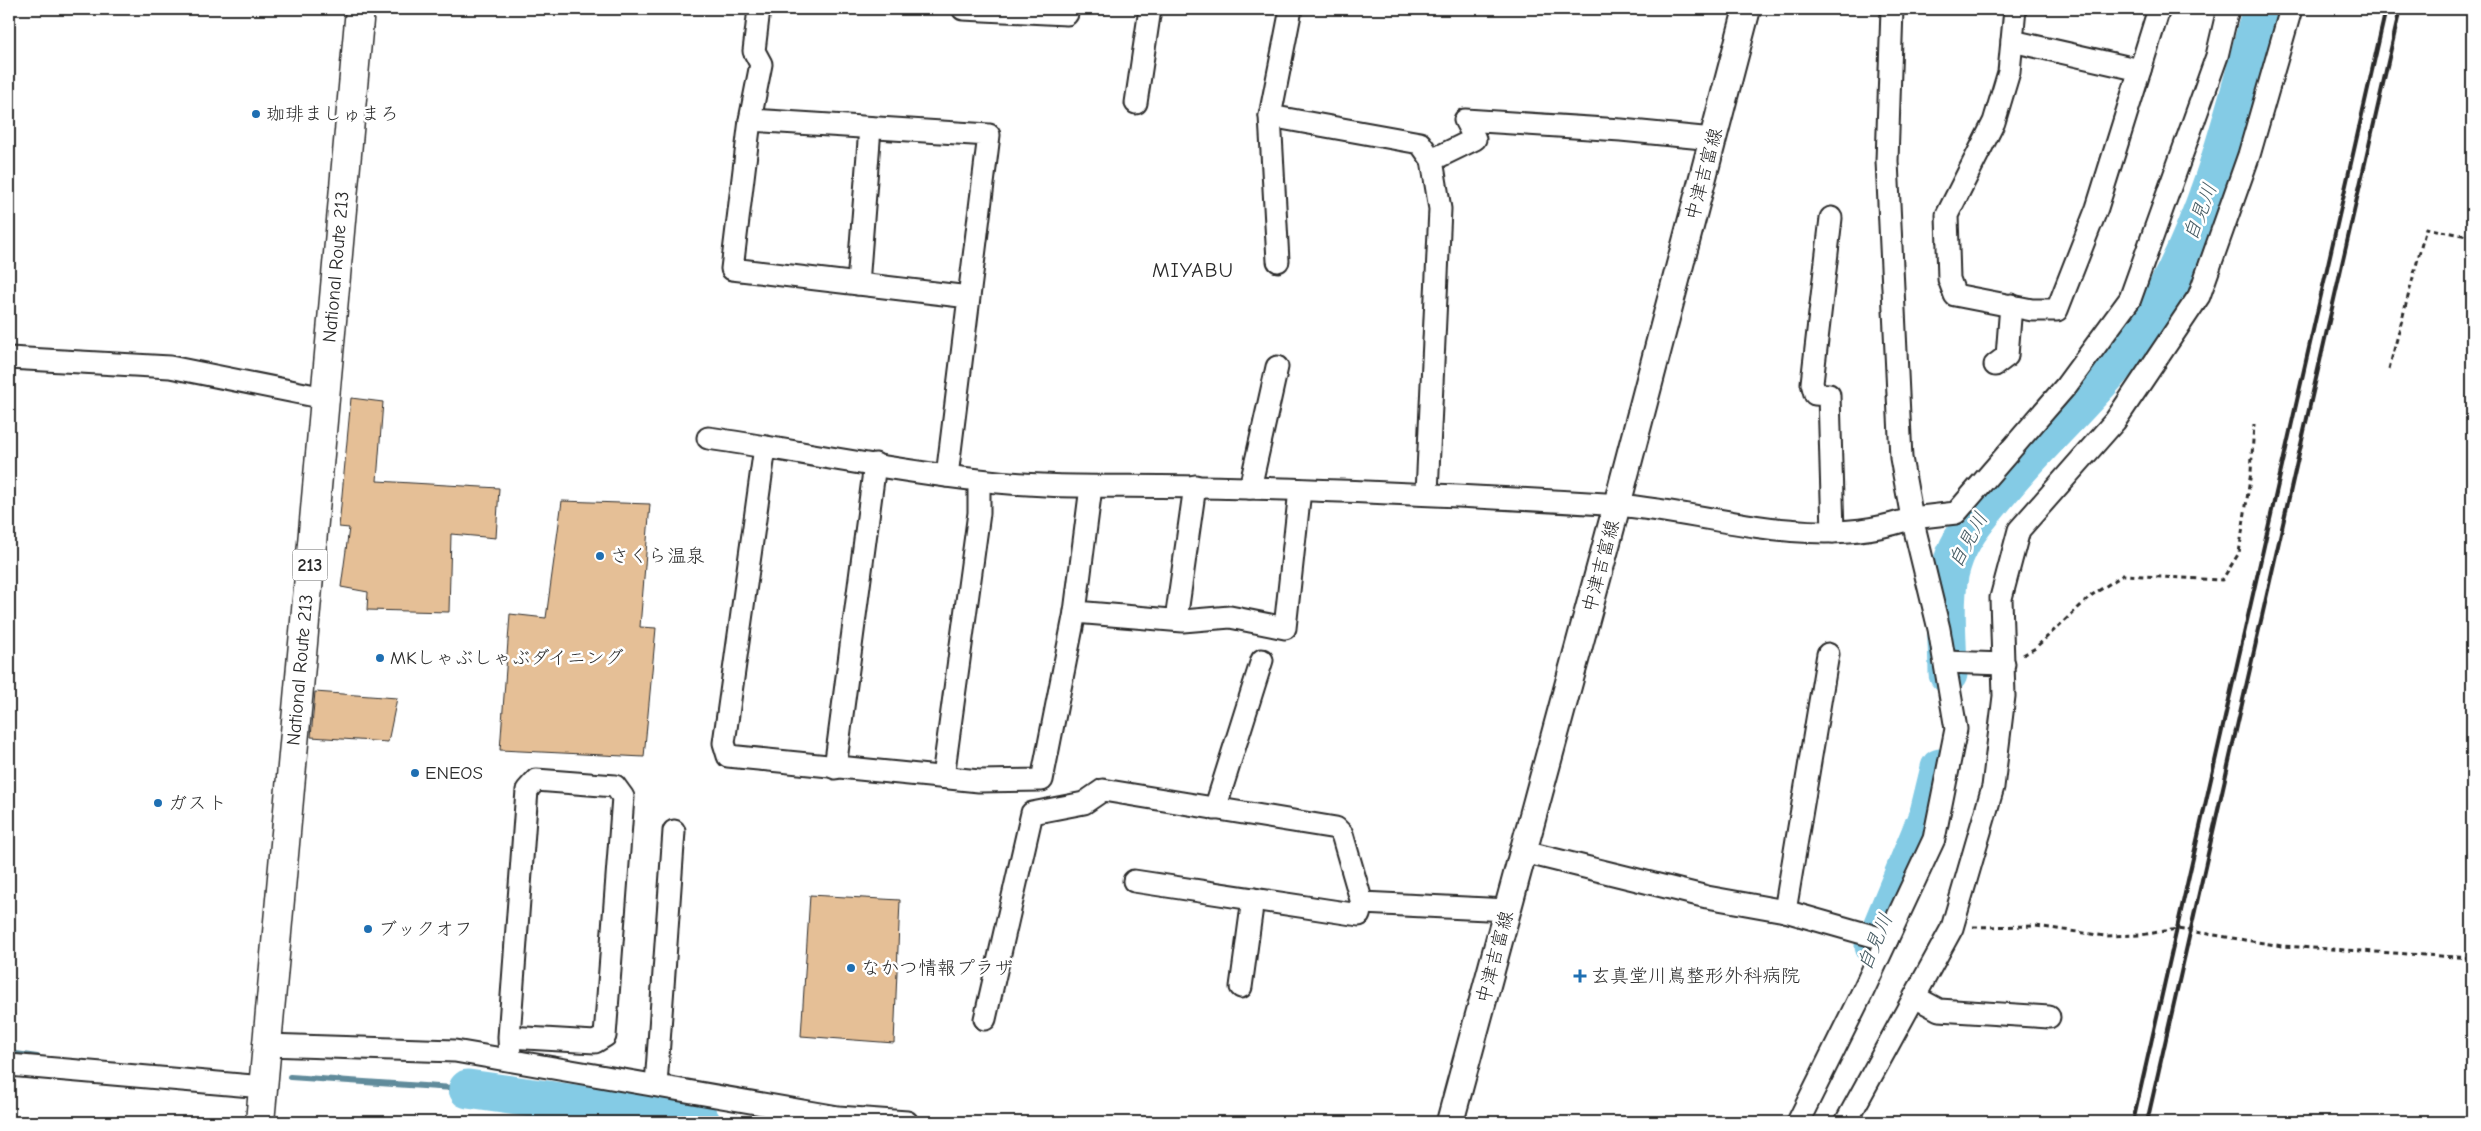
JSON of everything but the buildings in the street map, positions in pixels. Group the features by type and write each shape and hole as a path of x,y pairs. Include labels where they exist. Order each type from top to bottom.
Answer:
{"highway":[{"name":"National Route 213","path":"260,1122 360,9"}],"main road":[{"name":"中津吉富線","path":"1450,1122 1617,505 1747,9"}],"street":[{"path":"759,9 754,51 761,64 750,120 732,270 969,297"},
{"path":"963,9 1067,14"},
{"path":"1136,103 1150,9"},
{"path":"1278,261 1270,116 1291,9"},
{"path":"1798,1122 1934,839 1956,729 1940,629 1912,518 1901,458 1887,161 1892,9"},
{"path":"2015,9 2009,72 1994,122 1947,215 1949,279 1955,295 2032,310 2057,310 2097,208 2159,9"},
{"path":"708,438 947,476 1090,488 1195,486 1427,493 1617,505 1738,524 1822,532 1889,526 1912,518 1956,514 2066,386 2130,299 2217,56 2228,9"},
{"path":"1846,1122 1952,928 1992,787 2004,696 2000,598 2018,530 2115,421 2199,296 2249,155 2291,9"},
{"path":"2012,41 2140,70"},
{"path":"1270,116 1420,142 1432,160 1440,209 1427,493"},
{"path":"750,120 989,135 947,476"},
{"path":"1432,160 1475,139 1465,120 1621,130 1713,139"},
{"path":"858,284 870,128"},
{"path":"1831,218 1812,383 1815,394 1829,396 1833,532"},
{"path":"1995,365 2007,356 2011,305"},
{"path":"9,358 170,367 325,398"},
{"path":"1250,488 1276,367"},
{"path":"765,446 724,743 728,756 943,778 1042,780 1075,612 1090,488"},
{"path":"835,768 875,464"},
{"path":"943,778 979,514 979,480"},
{"path":"1176,620 1195,486"},
{"path":"1075,612 1176,620 1230,617 1285,628 1300,490"},
{"path":"1785,911 1828,654"},
{"path":"1215,809 1262,660"},
{"path":"1945,662 2004,664"},
{"path":"509,1037 595,1042 605,1036 624,797 615,786 536,780 528,790 509,1037 510,1059"},
{"path":"985,1019 1032,813 1084,803 1103,790 1336,828 1342,834 1362,903 1359,915 1134,881"},
{"path":"656,1085 674,831"},
{"path":"1524,852 1707,897 1785,911 1887,940"},
{"path":"1240,987 1253,900"},
{"path":"1362,903 1508,910"},
{"path":"1914,997 1939,1010 2049,1017"},
{"path":"266,1045 437,1050 510,1059 838,1117 908,1122"},
{"path":"9,1065 263,1086"}],"path":[{"path":"2389,369 2426,228 2472,237"},
{"path":"2004,664 2034,649 2092,595 2123,575 2222,580 2239,553 2251,472 2254,424"},
{"path":"1952,928 2036,926 2105,936 2142,935 2177,929 2282,946 2472,958"}],"waterway":[{"name":"自見川","path":"1948,674 1947,589 1955,554 1977,519 2016,471 2099,383 2137,337 2173,278 2190,242 2218,165 2262,9"},
{"name":"自見川","path":"1874,946 1929,813 1940,768"},
{"path":"9,1053 37,1057"},
{"path":"290,1077 468,1089"},
{"name":"自見川","path":"468,1089 701,1122"}],"railway":[{"path":"2133,1122 2386,9"},
{"path":"2147,1122 2400,9"}],"place":[{"name":"珈琲ましゅまろ","path":"256,114"},
{"name":"さくら温泉","path":"600,556"},
{"name":"MKしゃぶしゃぶダイニング","path":"380,658"},
{"name":"ENEOS","path":"415,773"},
{"name":"ガスト","path":"158,803"},
{"name":"ブックオフ","path":"368,929"},
{"name":"なかつ情報プラザ","path":"851,968"},
{"name":"玄真堂川嶌整形外科病院","path":"1580,976"}],"district":[{"name":"MIYABU","path":"1193,270"}]}
